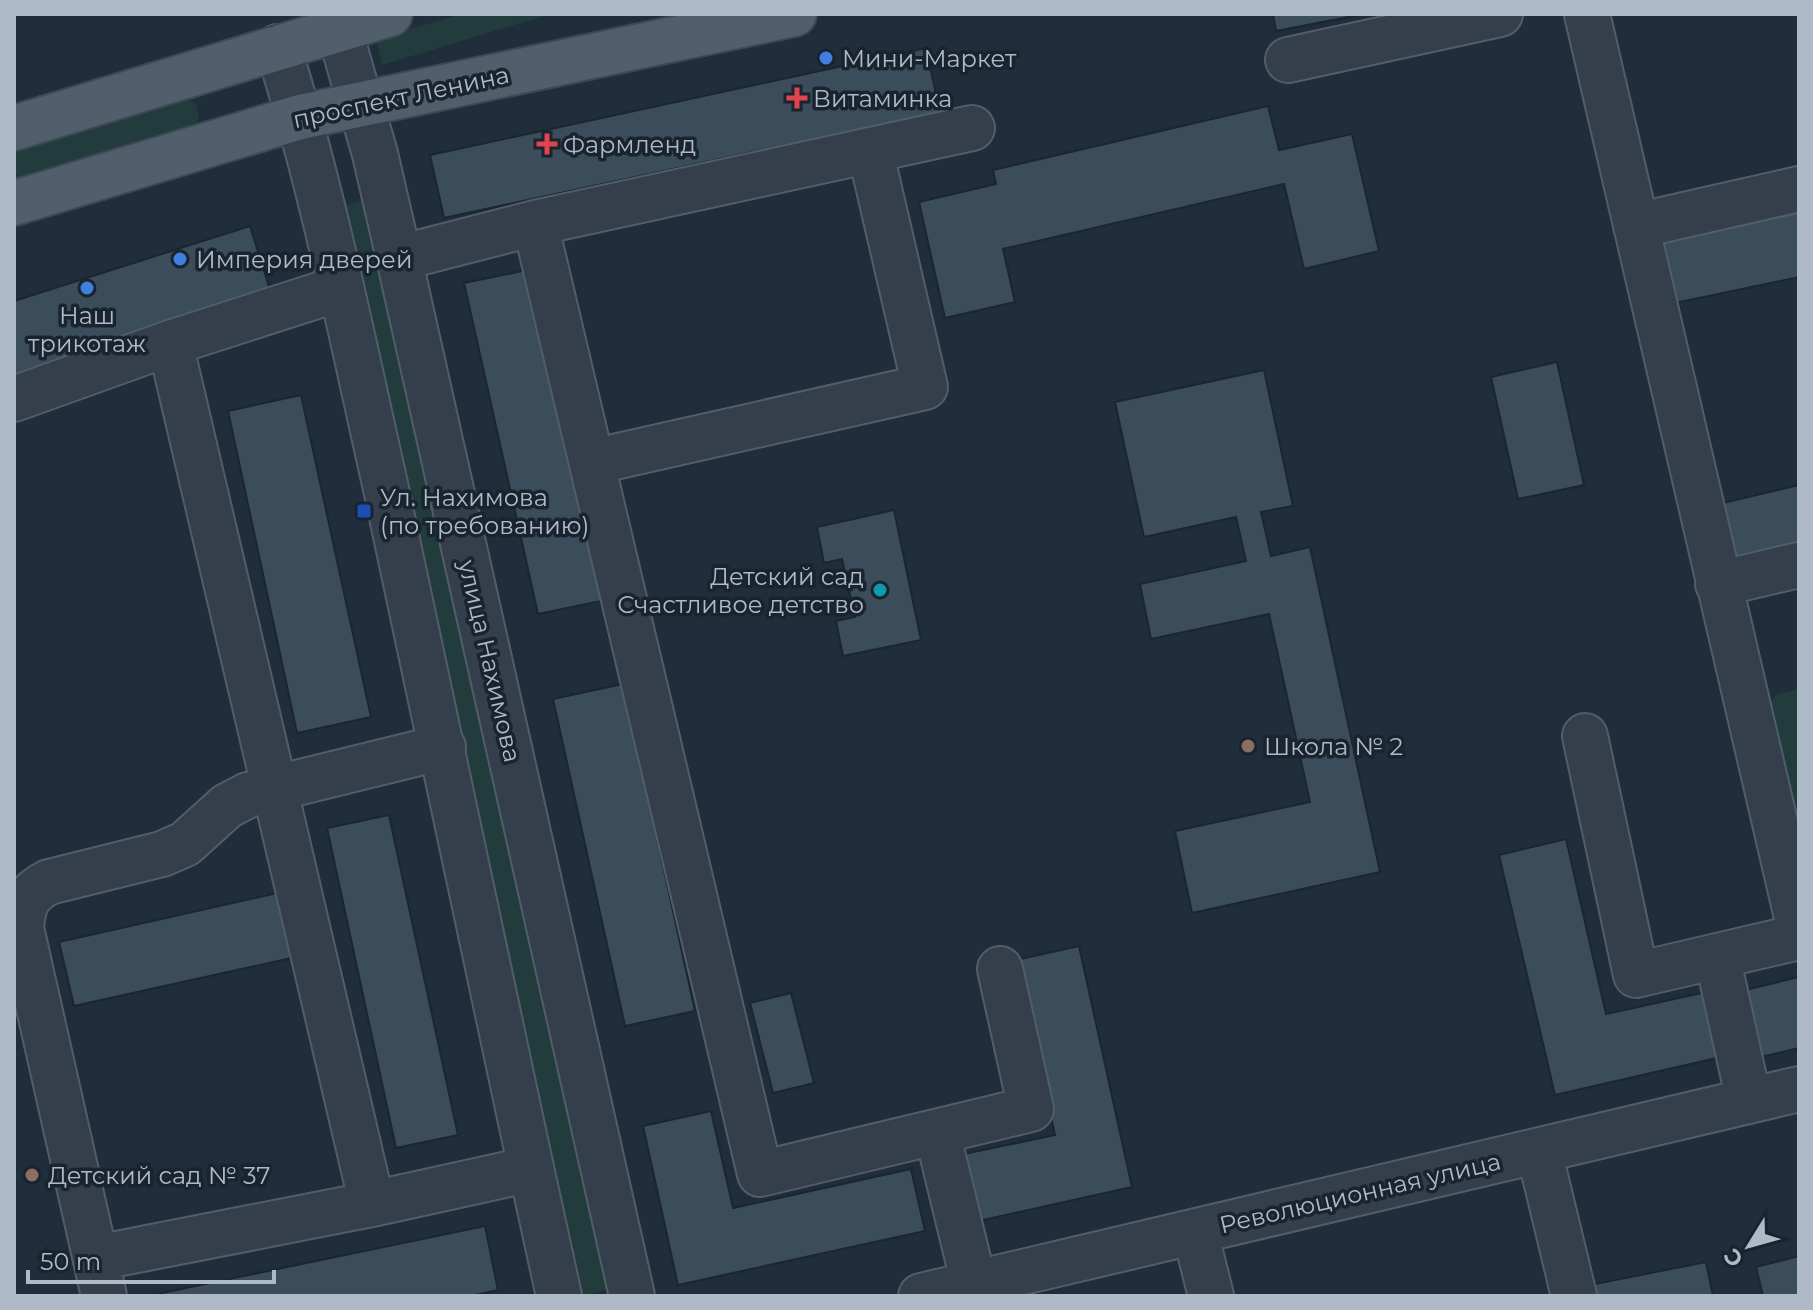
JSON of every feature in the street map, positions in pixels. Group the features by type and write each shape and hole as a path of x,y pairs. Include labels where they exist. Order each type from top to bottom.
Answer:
{"main road":[{"path":"14,128 390,14"},
{"name":"проспект Ленина","path":"14,203 300,117 794,14"}],"street":[{"path":"1288,60 1500,14"},
{"path":"1587,14 1799,926"},
{"name":"улица Нахимова","path":"339,29 399,258 632,1296"},
{"path":"278,47 300,117 341,288 443,747 559,1296"},
{"path":"399,258 535,223 972,128"},
{"path":"592,462 925,387 870,150"},
{"path":"1636,226 1799,189"},
{"path":"535,223 760,1174 1031,1109 1000,969"},
{"path":"14,399 170,343 341,288"},
{"path":"170,343 372,1204"},
{"path":"1718,584 1799,565"},
{"path":"1585,736 1636,975 1799,937"},
{"path":"443,747 248,795 227,806 185,844 162,854 49,882 33,890 22,906 21,928 30,1033 100,1277 372,1204 531,1169"},
{"path":"1717,956 1749,1101"},
{"name":"Революционная улица","path":"921,1296 1799,1089"},
{"path":"937,1132 974,1284"},
{"path":"1539,1151 1574,1296"},
{"path":"1195,1232 1211,1296"}],"green space":[{"path":"461,14 551,14 382,65 376,39"},
{"path":"187,99 196,104 199,119 191,129 14,182 14,151"},
{"path":"386,194 621,1287 580,1296 320,212"},
{"path":"1799,689 1799,824 1788,817 1763,711 1777,694"}],"building":[{"path":"1273,14 1364,14 1276,31"},
{"path":"926,48 940,112 444,218 430,155"},
{"path":"1268,106 1279,150 1352,134 1379,251 1304,269 1284,184 1003,249 1015,302 945,318 919,202 996,184 993,170"},
{"path":"1799,212 1799,277 1675,303 1662,241"},
{"path":"250,226 271,293 14,375 14,301"},
{"path":"532,269 606,600 538,614 464,283"},
{"path":"1557,362 1584,485 1518,499 1491,377"},
{"path":"1264,370 1293,506 1261,512 1271,556 1310,547 1380,872 1192,913 1175,831 1310,802 1269,614 1151,639 1140,584 1246,561 1236,517 1144,537 1115,402"},
{"path":"301,395 371,717 297,733 228,411"},
{"path":"1799,485 1799,545 1737,560 1723,503"},
{"name":"Детский сад Счастливое детство","path":"894,510 921,640 843,656 836,621 855,617 842,559 824,563 817,527"},
{"path":"623,684 695,1011 625,1026 553,699"},
{"path":"389,815 458,1135 396,1148 327,828"},
{"path":"1566,839 1606,1014 1706,992 1721,1057 1555,1095 1499,855"},
{"path":"282,892 296,957 74,1006 59,942"},
{"path":"1079,946 1132,1187 974,1222 959,1155 1055,1135 1016,960"},
{"path":"1799,977 1799,1048 1752,1059 1737,992"},
{"path":"791,993 814,1083 773,1093 750,1003"},
{"path":"711,1111 733,1208 911,1169 925,1231 678,1285 643,1126"},
{"path":"485,1226 498,1290 471,1296 157,1294"},
{"path":"1799,1256 1799,1296 1763,1296 1756,1267"},
{"path":"1706,1262 1713,1296 1587,1296 1585,1286"}],"place":[{"name":"Мини-Маркет","path":"826,58"},
{"name":"Витаминка","path":"797,98"},
{"name":"Фармленд","path":"547,144"},
{"name":"Империя дверей","path":"180,259"},
{"name":"Наш трикотаж","path":"87,288"},
{"name":"Ул. Нахимова (по требованию)","path":"364,511"},
{"name":"Детский сад Счастливое детство","path":"880,590"},
{"name":"Школа № 2","path":"1248,746"},
{"name":"Детский сад № 37","path":"32,1175"}]}
